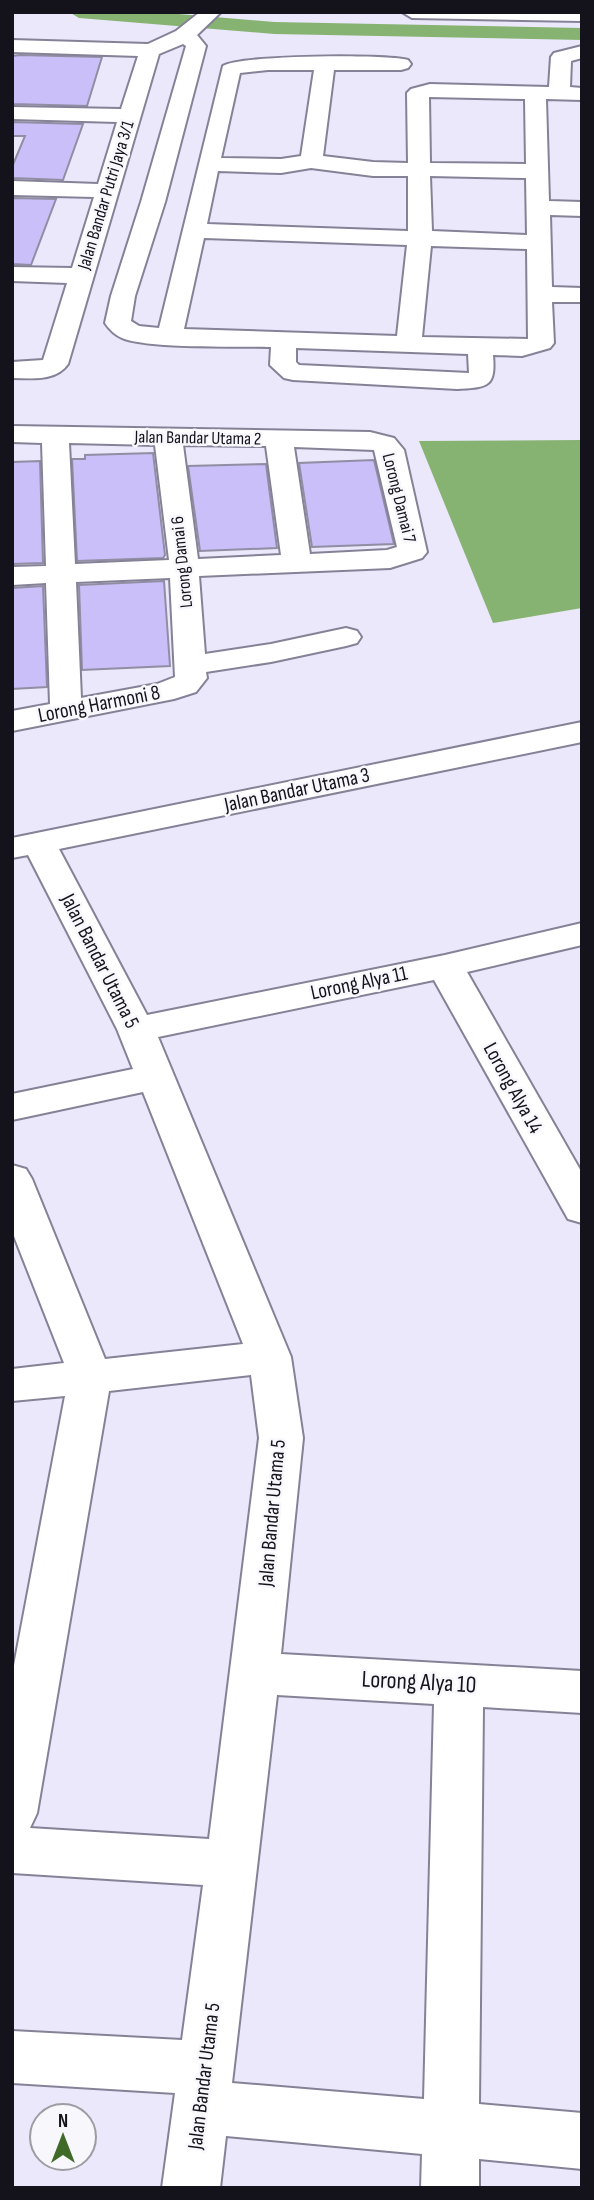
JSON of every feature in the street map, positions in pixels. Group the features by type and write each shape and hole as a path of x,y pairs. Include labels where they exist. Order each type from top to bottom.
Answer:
{"street":[{"path":"12,46 149,50 188,33 211,12"},
{"path":"412,12 582,15"},
{"path":"188,33 196,46 153,202 123,296 118,323 130,332 170,336 480,347 522,348 541,343 535,93"},
{"name":"Jalan Bandar Putri Jaya 3/1","path":"22,370 46,370 55,364 149,50"},
{"path":"409,344 420,239 418,93 430,90 570,93 561,57 582,52"},
{"path":"311,161 325,64"},
{"path":"170,336 230,70 235,67 401,64"},
{"path":"12,113 129,116"},
{"path":"210,164 281,166 311,161 343,167 536,171"},
{"path":"12,188 107,191"},
{"path":"537,208 582,209"},
{"path":"194,231 538,242"},
{"path":"12,274 81,276"},
{"path":"540,294 582,295"},
{"path":"284,340 283,365 293,372 457,381 476,380 482,376 480,347"},
{"name":"Jalan Bandar Utama 2","path":"12,434 370,440 384,444"},
{"path":"55,435 66,711"},
{"name":"Lorong Damai 6","path":"168,437 184,567 188,675"},
{"path":"12,576 297,564 279,439"},
{"name":"Lorong Damai 7","path":"297,564 390,559 412,552 390,450 384,444"},
{"name":"Lorong Harmoni 8","path":"12,721 163,692 188,675 346,637"},
{"name":"Jalan Bandar Utama 3","path":"26,845 582,732"},
{"name":"Jalan Bandar Utama 5","path":"26,845 136,1029 270,1357 281,1438 191,2188"},
{"name":"Lorong Alya 11","path":"136,1029 445,966 582,934"},
{"name":"Lorong Alya 14","path":"445,966 571,1171 582,1209"},
{"path":"12,1107 156,1077"},
{"path":"12,1179 90,1376 12,1813"},
{"path":"12,1385 270,1357"},
{"name":"Lorong Alya 10","path":"255,1672 582,1692"},
{"path":"450,2188 459,1684"},
{"path":"12,1850 230,1864"},
{"path":"12,2057 450,2130 582,2141"}],"shaded area":[{"path":"582,440 582,608 493,623 419,441"}],"building":[{"path":"12,56 102,57 87,106 12,104"},
{"path":"12,122 83,124 63,180 12,178 12,167 25,136 12,136"},
{"path":"12,198 56,199 31,265 12,264"},
{"path":"153,453 165,555 163,558 77,561 72,459 85,459 85,455"},
{"path":"374,460 394,544 312,547 299,463"},
{"path":"40,461 43,563 12,564 12,462"},
{"path":"266,464 277,548 200,551 188,466"},
{"path":"164,581 170,666 82,670 79,585"},
{"path":"43,586 47,687 12,689 12,588"}],"waterway":[{"path":"79,12 274,28 582,34"}]}
